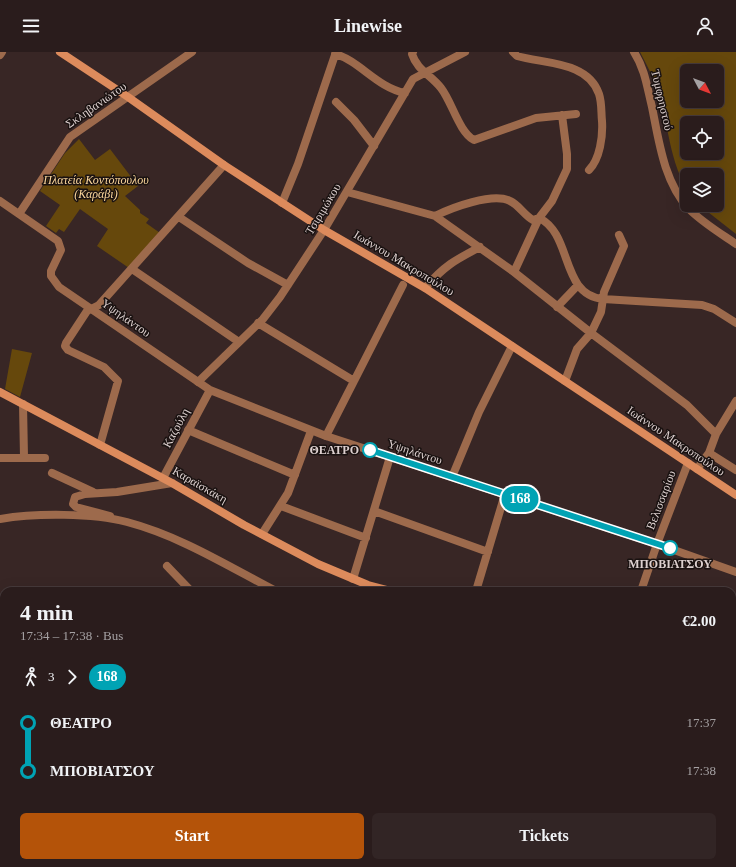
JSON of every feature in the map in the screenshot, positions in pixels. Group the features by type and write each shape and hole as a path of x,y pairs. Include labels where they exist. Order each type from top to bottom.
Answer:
{"main road":[{"name":"Ιωάννου Μακροπούλου","path":"60,52 128,97 224,165 324,230 425,288 736,495"},
{"name":"Καραϊσκάκη","path":"0,392 163,478 262,534 329,569 378,587"}],"street":[{"name":"Σκληβανιώτου","path":"19,214 70,137 128,97 181,55 192,52"},
{"name":"Τσιριμώκου","path":"198,382 258,323 288,285 324,230 413,80 424,72 465,52"},
{"path":"513,52 520,57 557,64 571,69 590,80 596,86 601,99 602,135 594,165 589,170"},
{"name":"Τυμφρηστού","path":"634,52 642,67 661,149 674,188 684,203 696,216 736,244"},
{"path":"282,203 298,164 335,53 392,90 405,93"},
{"path":"412,53 415,63 441,88 469,137 474,140 536,118 576,114"},
{"path":"336,102 354,120 374,146"},
{"path":"514,272 539,218 552,201 567,168 567,154 562,115"},
{"path":"100,446 118,381 104,367 70,351 65,346 87,311 99,305 224,165"},
{"path":"347,192 435,216 514,272 557,307 687,405 716,434"},
{"path":"435,216 449,209 496,198 510,201 533,220 539,218 545,221 555,234 578,285 591,296 603,299 702,305 714,309 736,323"},
{"path":"0,201 19,214"},
{"name":"Υψηλάντου","path":"19,214 56,239 60,244 59,257 51,273 52,280 59,287 210,390 311,431 657,544 736,572"},
{"path":"179,217 248,263 288,285"},
{"path":"565,381 577,349 591,332 601,312 603,299 624,246 619,235"},
{"path":"425,288 444,268 458,258 480,247"},
{"path":"132,269 239,342"},
{"path":"326,436 402,285"},
{"path":"557,307 578,285"},
{"path":"258,323 354,381"},
{"path":"452,477 479,412 512,346"},
{"name":"Καζούλη","path":"163,478 210,390"},
{"path":"697,469 709,453 716,434 736,401"},
{"path":"23,404 24,457"},
{"path":"188,430 295,475"},
{"path":"262,534 281,506 295,475 311,431"},
{"path":"709,453 736,470"},
{"path":"353,579 390,457"},
{"path":"0,458 46,458"},
{"name":"Βελισσαρίου","path":"642,587 688,463"},
{"path":"52,473 94,492"},
{"path":"172,483 117,492 94,492 76,497 74,504 79,508 100,512 117,520 136,525 176,540 268,587"},
{"path":"477,587 505,494"},
{"path":"281,506 366,538"},
{"path":"374,511 488,552"},
{"path":"0,519 46,515 117,520"},
{"path":"167,566 187,587"}],"green space":[{"path":"640,52 736,52 736,234 708,212 724,212 724,168 680,168 680,176 672,150 660,96 652,75"},
{"name":"Πλατεία Κοντόπουλου (Καράβι)","path":"79,139 95,160 110,149 138,186 125,196 140,210 140,213 149,219 146,223 160,233 129,268 97,246 108,229 80,209 64,232 59,229 56,233 46,226 60,205 40,191 65,153"},
{"path":"12,349 32,353 20,397 5,389"}],"bus line":[{"name":"168","path":"370,450 670,548"}],"place":[{"name":"ΘΕΑΤΡΟ","path":"370,450"},
{"name":"ΜΠΟΒΙΑΤΣΟΥ","path":"670,548"}]}
